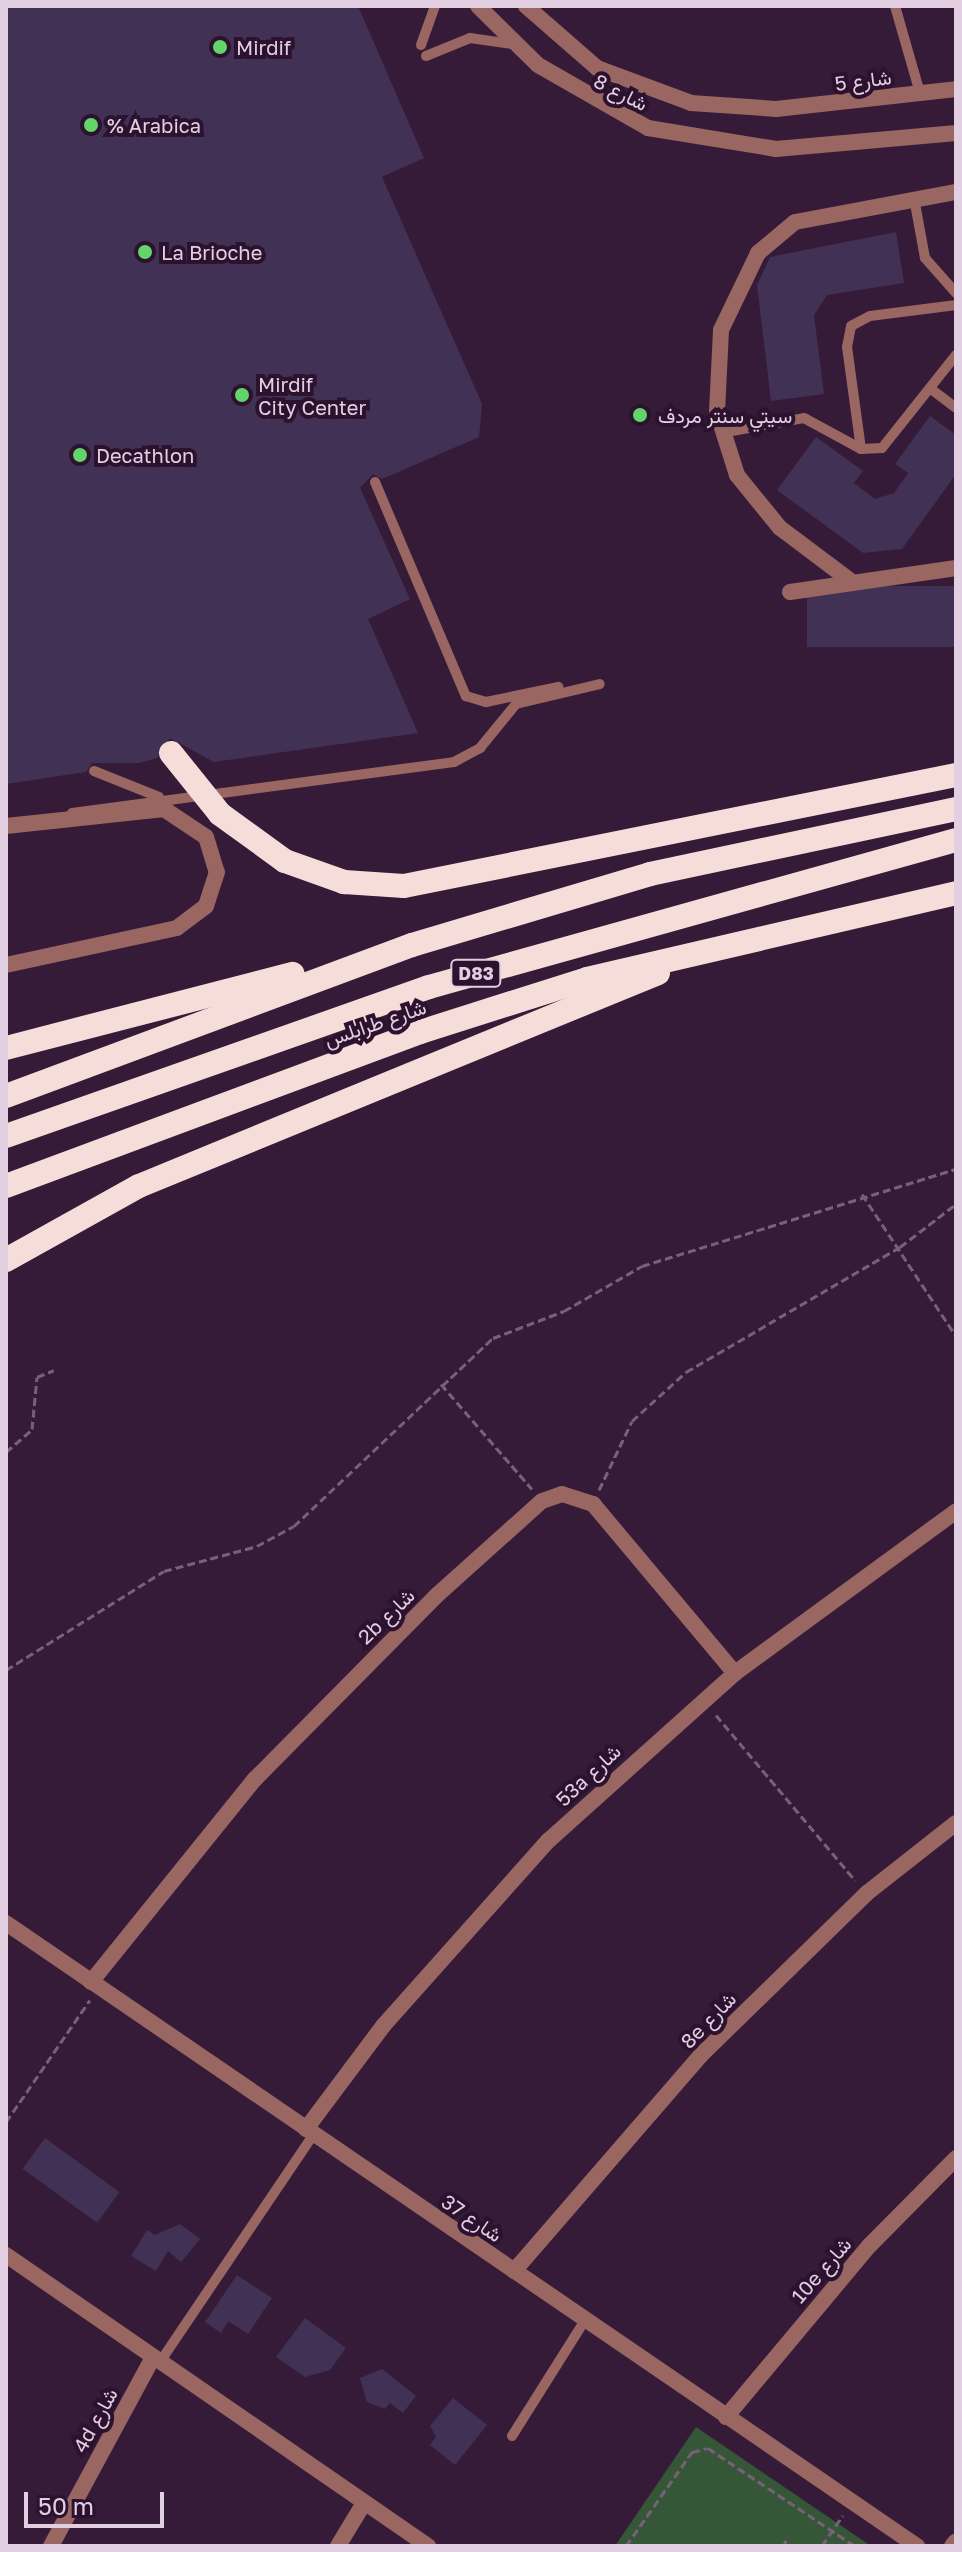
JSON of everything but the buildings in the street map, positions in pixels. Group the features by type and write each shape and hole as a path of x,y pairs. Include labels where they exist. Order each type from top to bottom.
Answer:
{"highway":[{"path":"171,753 220,814 285,861 344,882 404,886 956,775"},
{"path":"6,1048 412,945 650,874 956,809"},
{"name":"شارع طرابلس","path":"6,1136 429,987 956,840"},
{"name":"شارع طرابلس","path":"6,1186 420,1032 587,979 676,963 956,893"},
{"path":"6,1096 412,945"},
{"path":"6,1260 139,1186 676,963"}],"street":[{"name":"شارع 8","path":"478,6 516,45 584,96 648,128 776,149 956,133"},
{"name":"شارع 8","path":"526,6 578,56 625,83 691,103 776,109"},
{"name":"شارع 5","path":"776,109 956,89"},
{"path":"852,582 763,512 721,433 717,350 728,310 758,253 810,216 956,192"},
{"path":"790,592 956,568"},
{"path":"6,826 56,819 175,812 212,848 212,895 198,915 165,932 6,965"},
{"path":"542,1501 562,1494 593,1504 735,1673"},
{"name":"2b شارع","path":"95,1985 255,1779 415,1616 542,1501"},
{"name":"53a شارع","path":"310,2132 463,1931 548,1841 735,1673 956,1511"},
{"name":"8e شارع","path":"514,2271 701,2055 867,1893 956,1823"},
{"name":"شارع 37","path":"6,1923 917,2546"},
{"name":"10e شارع","path":"726,2417 870,2245 956,2158"},
{"path":"6,2255 428,2546"},
{"name":"4d شارع","path":"51,2546 156,2359"},
{"path":"338,2546 364,2503"},
{"path":"952,2546 956,2541"}],"lane":[{"path":"421,45 435,6"},
{"path":"895,6 920,93"},
{"path":"426,56 470,38 516,45"},
{"path":"914,198 925,258 956,293"},
{"path":"861,449 847,347 851,326 870,316 956,305"},
{"path":"721,433 804,418 861,449 887,445 956,355"},
{"path":"931,389 956,408"},
{"path":"375,482 466,696 486,702 558,687"},
{"path":"56,819 164,799 454,762 480,748 516,704 600,684"},
{"path":"94,771 164,799"},
{"path":"156,2359 310,2132"},
{"path":"512,2436 585,2320"}],"path":[{"path":"6,1670 164,1571 257,1546 294,1526 493,1338 564,1311 625,1274 862,1194 956,1169"},
{"path":"862,1194 900,1247 956,1336"},
{"path":"593,1504 632,1421 686,1372 900,1247 956,1204"},
{"path":"6,1452 32,1429 37,1377 54,1370"},
{"path":"441,1384 542,1501"},
{"path":"703,1699 867,1893"},
{"path":"6,2122 95,1985"},
{"path":"626,2546 699,2449 713,2450 855,2546"},
{"path":"822,2546 852,2502"},
{"path":"784,2546 786,2540"}],"green space":[{"path":"696,2427 871,2546 615,2546"}],"place":[{"name":"Mirdif","path":"220,47"},
{"name":"% Arabica","path":"91,125"},
{"name":"La Brioche","path":"145,252"},
{"name":"Mirdif City Center","path":"242,395"},
{"name":"سيتي سنتر مردف","path":"640,415"},
{"name":"Decathlon","path":"80,455"}]}
